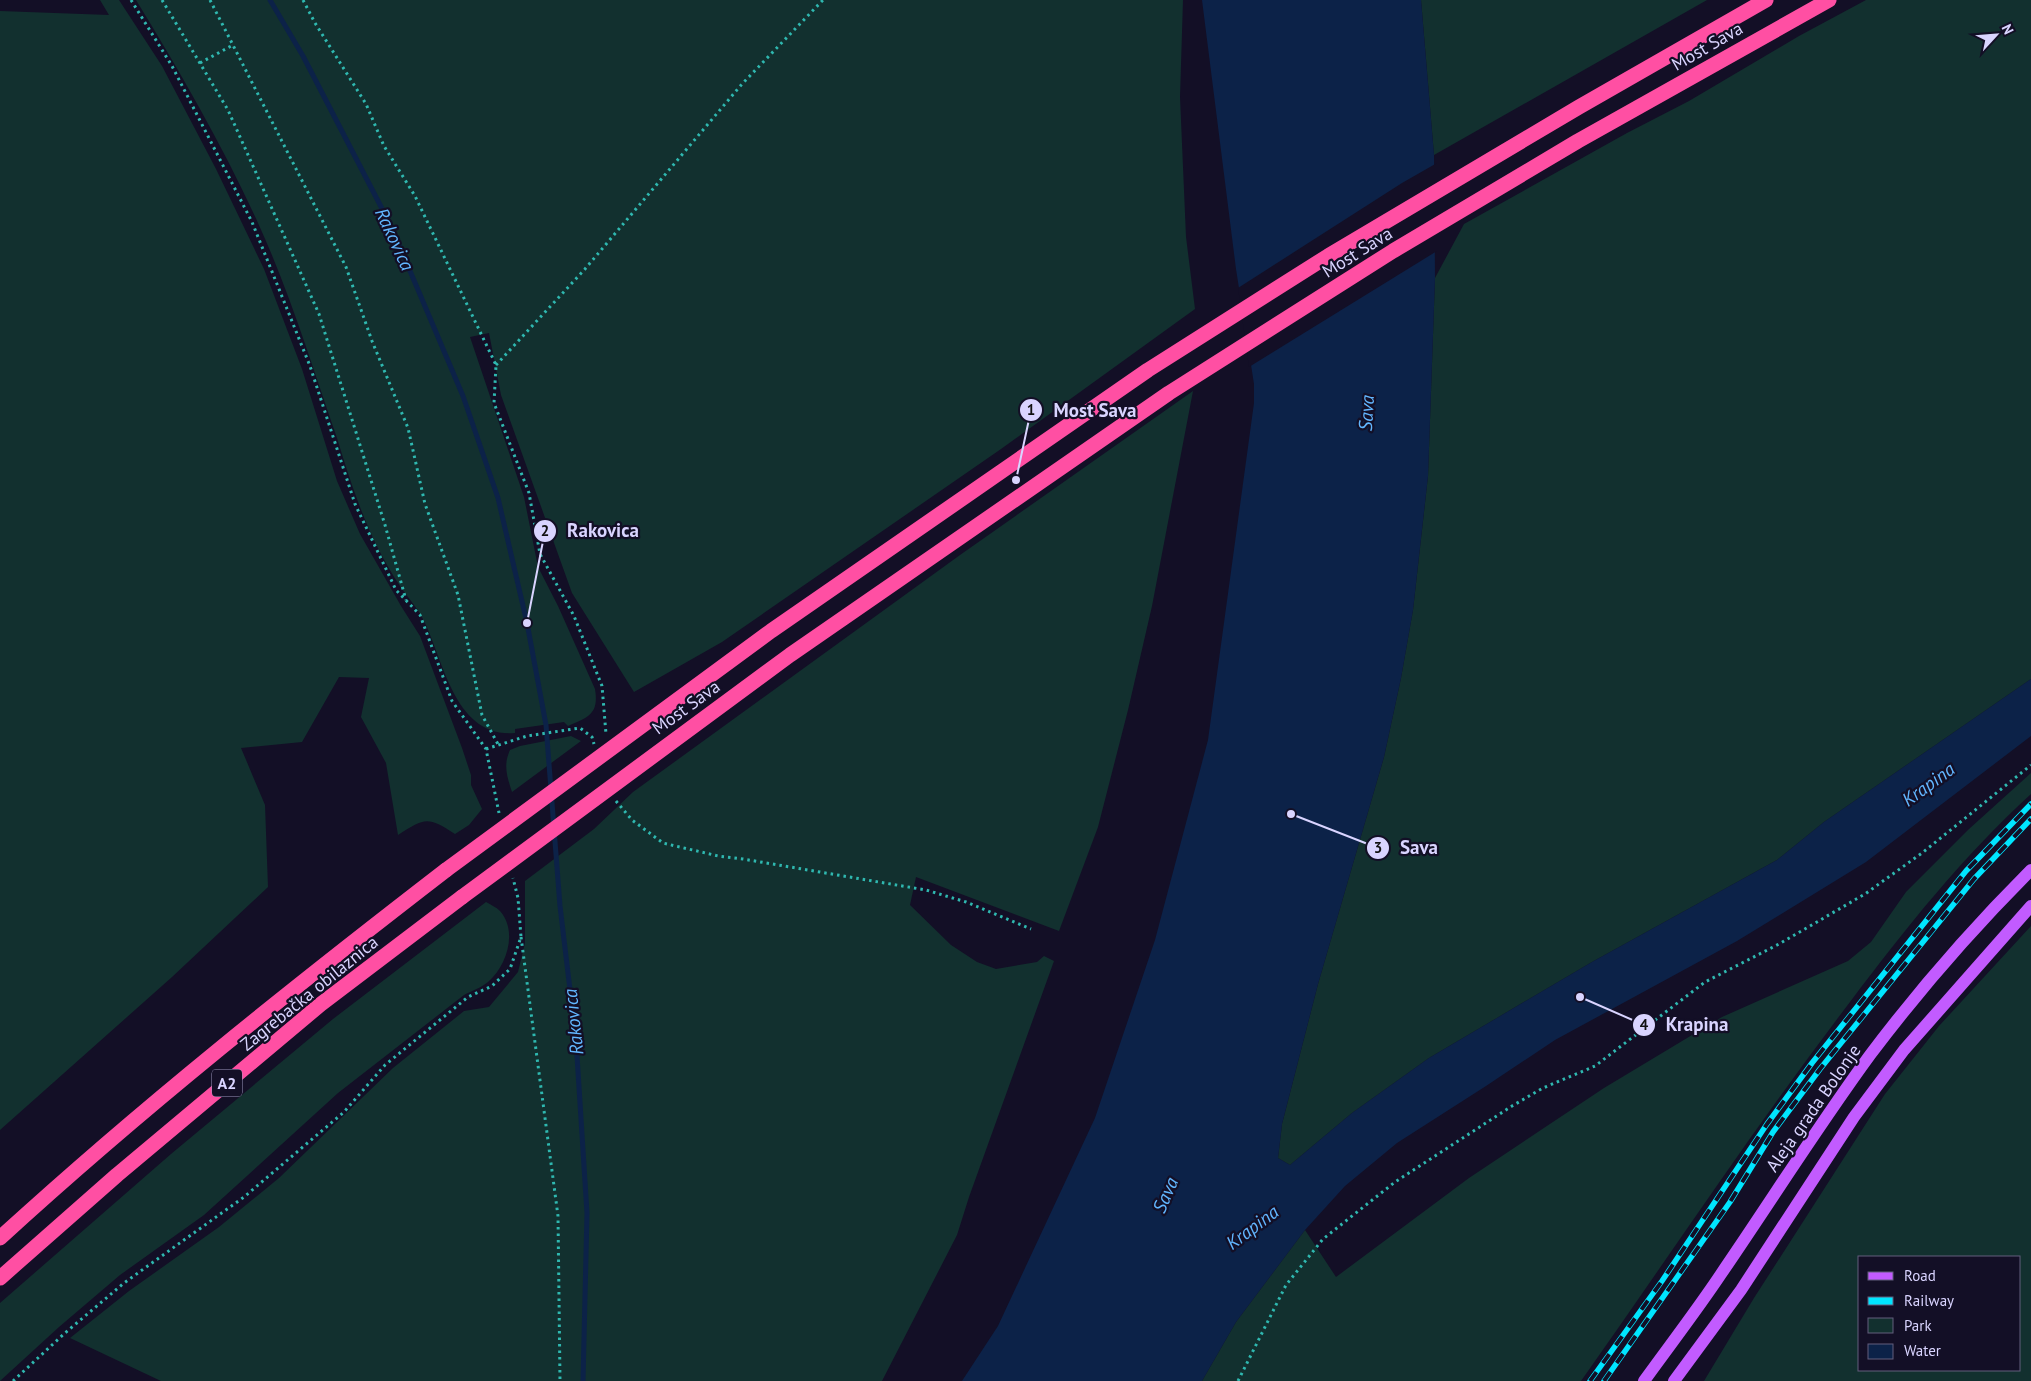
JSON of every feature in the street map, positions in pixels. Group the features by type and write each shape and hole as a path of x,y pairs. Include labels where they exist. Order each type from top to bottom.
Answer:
{"highway":[{"name":"Most Sava","path":"446,870 772,631 1148,370 1328,256 1579,107 1766,0"},
{"name":"Most Sava","path":"462,897 790,655 1168,393 1392,252 1578,141 1828,0"},
{"name":"Zagrebačka obilaznica","path":"0,1238 154,1104 299,984 446,870"},
{"name":"Zagrebačka obilaznica","path":"0,1278 117,1175 313,1011 462,897"}],"main road":[{"name":"Aleja grada Bolonje","path":"1644,1381 1720,1275 1835,1104 1871,1055 1919,994 1997,904 2031,870"},
{"path":"1674,1381 1741,1290 1854,1117 1904,1050 2031,906"}],"path":[{"path":"131,0 172,66 252,222 310,366 355,504 396,590 420,615 452,701 486,750 500,814"},
{"path":"162,0 228,110 319,314 386,525 407,600"},
{"path":"210,0 346,267 372,341 408,428 425,504 458,595 482,715 500,746"},
{"path":"303,0 315,23 366,104 384,146 415,196 496,365 494,403 529,493 540,554 574,616 602,686 606,742"},
{"path":"496,365 585,269 742,84 823,0"},
{"path":"200,63 233,45"},
{"path":"486,750 527,736 580,728 592,737 597,752"},
{"path":"1238,1381 1286,1285 1323,1239 1387,1188 1512,1106 1543,1088 1595,1066 1705,982 1778,944 1865,894 1930,847 2031,766"},
{"path":"614,799 632,820 663,842 718,856 743,858 926,890 966,902 1031,929"},
{"path":"512,870 518,898 521,937 558,1216 560,1381"},
{"path":"13,1381 65,1333 124,1283 244,1197 344,1112 385,1065 468,997 492,986 510,969 521,937"}],"green space":[{"path":"100,0 119,0 162,66 216,169 264,269 302,369 337,481 360,534 420,636 462,748 471,775 471,785 482,809 469,825 455,834 438,824 426,821 414,825 398,835 386,763 361,717 369,678 339,677 302,742 241,748 265,805 268,887 172,977 0,1130 0,11 109,15"},
{"path":"136,0 1183,0 1180,97 1186,237 1195,309 1001,449 722,642 634,692 572,593 501,395 489,333 470,337 524,497 538,567 558,606 595,689 596,697 591,714 568,726 564,722 515,729 515,733 495,731 478,723 465,711 454,694 422,616 394,577 378,548 354,490 270,249 230,166 200,110"},
{"path":"1421,0 1707,0 1434,155"},
{"path":"1866,0 2031,0 2031,679 1824,822 1777,860 1592,962 1429,1058 1352,1113 1290,1165 1278,1158 1282,1124 1318,984 1384,757 1413,610 1428,476 1435,278 1464,224 1627,133 1689,101 1799,36"},
{"path":"1193,391 1152,606 1128,710 1098,827 1059,931 916,877 910,905 951,945 977,962 996,969 1037,962 1044,956 1054,961 957,1235 882,1381 161,1381 70,1338 129,1291 219,1227 279,1178 393,1068 464,1011 489,1007 518,972 525,943 525,881 594,829 633,792 960,555"},
{"path":"571,736 581,741 512,792 506,766 510,750 520,746"},
{"path":"2031,773 2031,794 1958,868 1914,920 1815,1048 1581,1381 1202,1381 1236,1322 1305,1230 1336,1277 1469,1178 1604,1088 1722,1017 1848,961 1871,942 1906,892 1969,829"},
{"path":"486,902 500,911 508,928 509,938 505,958 495,975 488,982 464,995 338,1093 204,1215 120,1275 0,1381 0,1303 171,1154 333,1019"},
{"path":"2031,926 2031,1381 1704,1381 1754,1298 1885,1094 1939,1026"}],"water":[{"path":"1202,0 1421,0 1434,155 1435,278 1428,476 1413,610 1384,757 1318,984 1282,1124 1278,1158 1290,1165 1352,1113 1429,1058 1592,962 1777,860 1824,822 2031,679 2031,736 1866,862 1737,941 1555,1040 1397,1143 1345,1186 1305,1230 1236,1322 1202,1381 962,1381 998,1326 1095,1118 1155,940 1208,740 1254,403 1254,384 1236,269"}],"pier":[{"path":"1437,163 1437,251 1249,367 1238,288 1402,183"}],"waterway":[{"name":"Rakovica","path":"270,0 303,56 391,226 463,396 498,498 527,623 546,725 560,906 576,1040 587,1213 583,1381"}],"railway":[{"path":"1590,1381 1662,1281 1767,1124 1812,1063 1966,871 2031,804"},
{"path":"1604,1381 1730,1202 1773,1132 1820,1069 1974,879 2031,819"}],"place":[{"name":"Most Sava","path":"1016,480"},
{"name":"Rakovica","path":"527,623"},
{"name":"Sava","path":"1291,814"},
{"name":"Krapina","path":"1580,997"}]}
